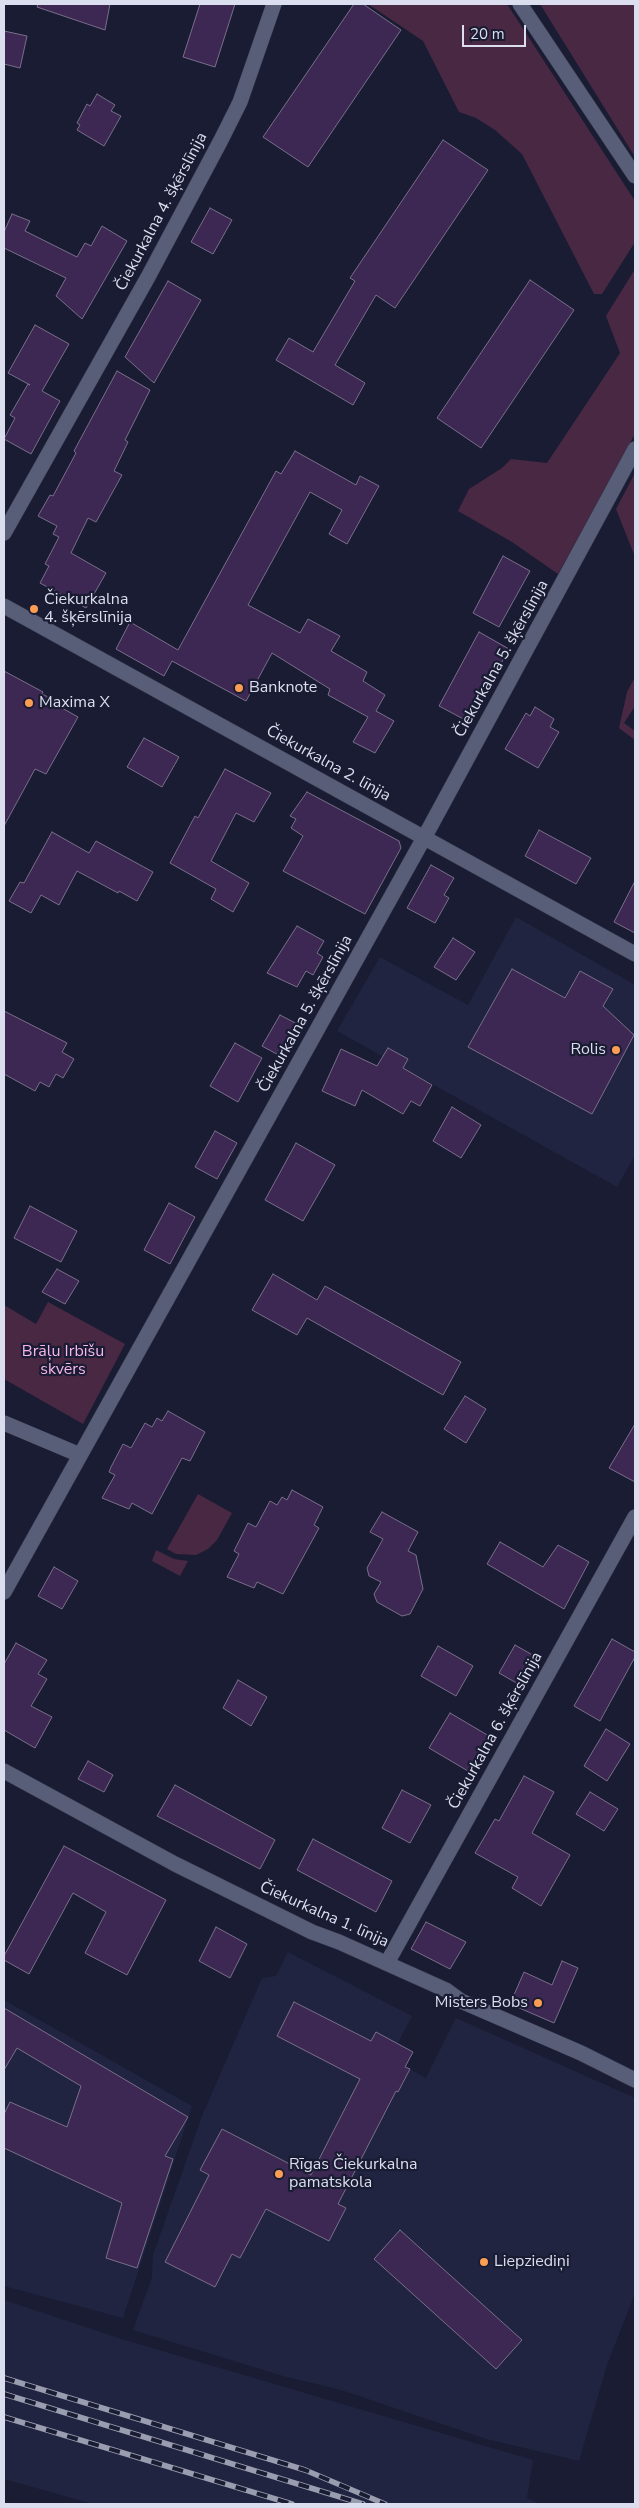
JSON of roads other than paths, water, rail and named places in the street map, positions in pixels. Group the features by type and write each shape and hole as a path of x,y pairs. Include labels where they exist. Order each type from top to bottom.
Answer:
{"street":[{"name":"Čiekurkalna 4. šķērslīnija","path":"4,533 148,277 221,140 240,102 274,4"},
{"path":"520,4 635,176"},
{"name":"Čiekurkalna 5. šķērslīnija","path":"4,1592 424,838 635,449"},
{"name":"Čiekurkalna 2. līnija","path":"4,606 635,954"},
{"path":"4,1423 80,1455"},
{"name":"Čiekurkalna 6. šķērslīnija","path":"387,1963 635,1516"},
{"name":"Čiekurkalna 1. līnija","path":"4,1771 175,1864 312,1932 446,1990 461,2001 581,2053 635,2080"}],"railway":[{"path":"4,2378 305,2470 385,2504"},
{"path":"4,2394 363,2504"},
{"path":"4,2417 292,2504"}],"place":[{"name":"Čiekurkalna 4. šķērslīnija","path":"34,609"},
{"name":"Banknote","path":"239,688"},
{"name":"Maxima X","path":"29,703"},
{"name":"Rolis","path":"616,1050"},
{"name":"Misters Bobs","path":"538,2003"},
{"name":"Rīgas Čiekurkalna pamatskola","path":"279,2174"},
{"name":"Liepziediņi","path":"484,2262"}],"park label":[{"name":"Brāļu Irbīšu skvērs","path":"63,1361"}]}
